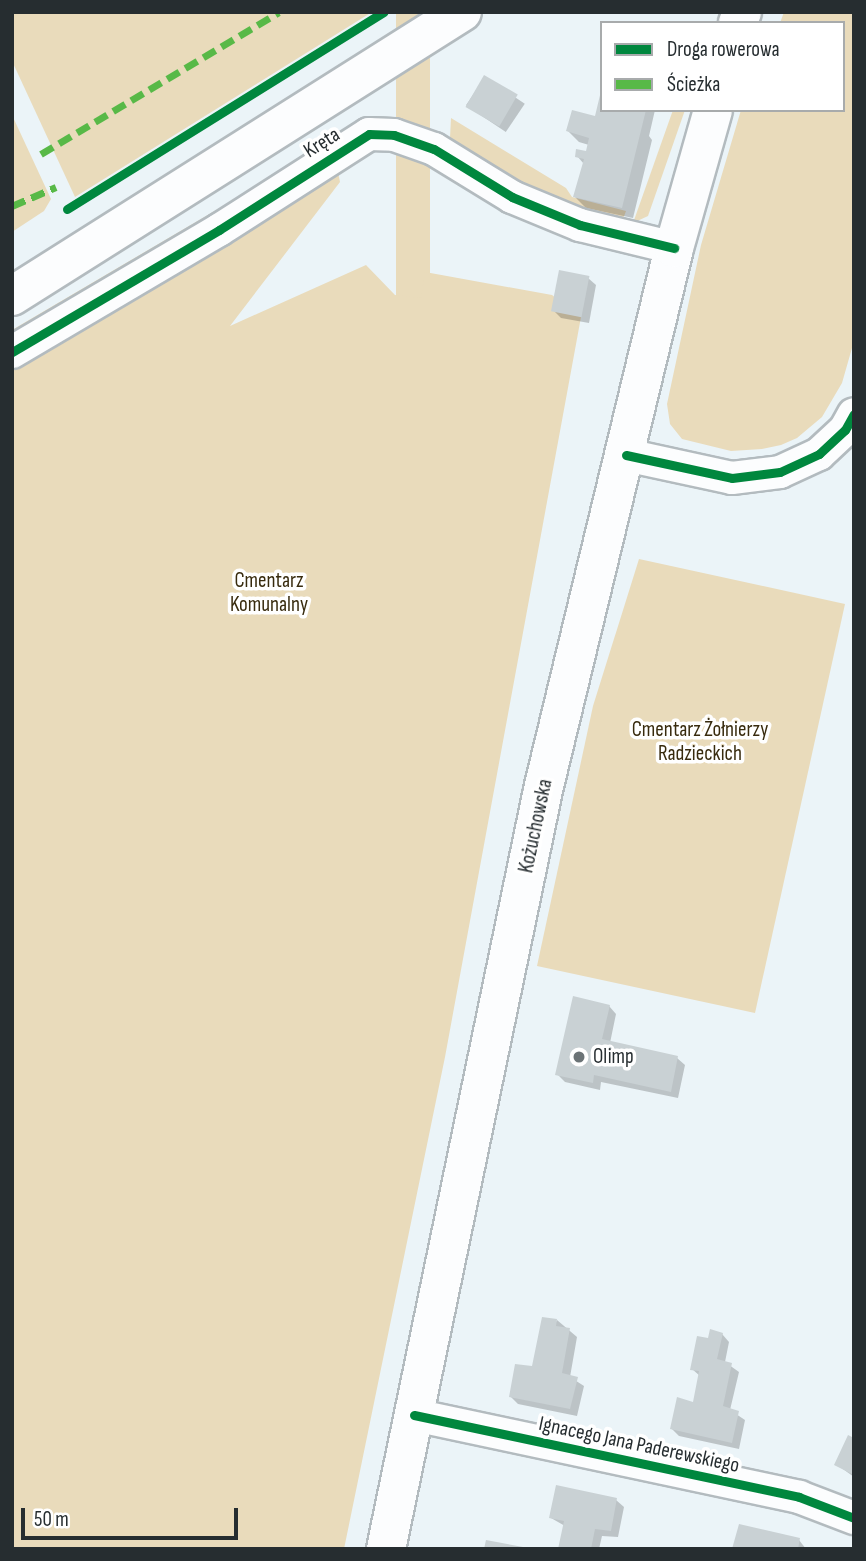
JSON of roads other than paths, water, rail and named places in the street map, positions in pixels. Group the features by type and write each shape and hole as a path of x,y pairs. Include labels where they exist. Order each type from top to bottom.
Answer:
{"main road":[{"path":"12,296 462,12"},
{"name":"Kożuchowska","path":"386,1549 543,790 674,248 712,112"}],"street":[{"name":"Kręta","path":"12,352 219,230 369,134 394,135 434,149 512,197 580,225 674,248"},
{"path":"626,455 732,478 780,472 819,454 845,430 854,414"},
{"name":"Ignacego Jana Paderewskiego","path":"414,1415 799,1497 854,1518"}],"place":[{"name":"Olimp","path":"579,1057"}],"park label":[{"name":"Cmentarz Komunalny","path":"269,593"},
{"name":"Cmentarz Żołnierzy Radzieckich","path":"700,742"}]}
